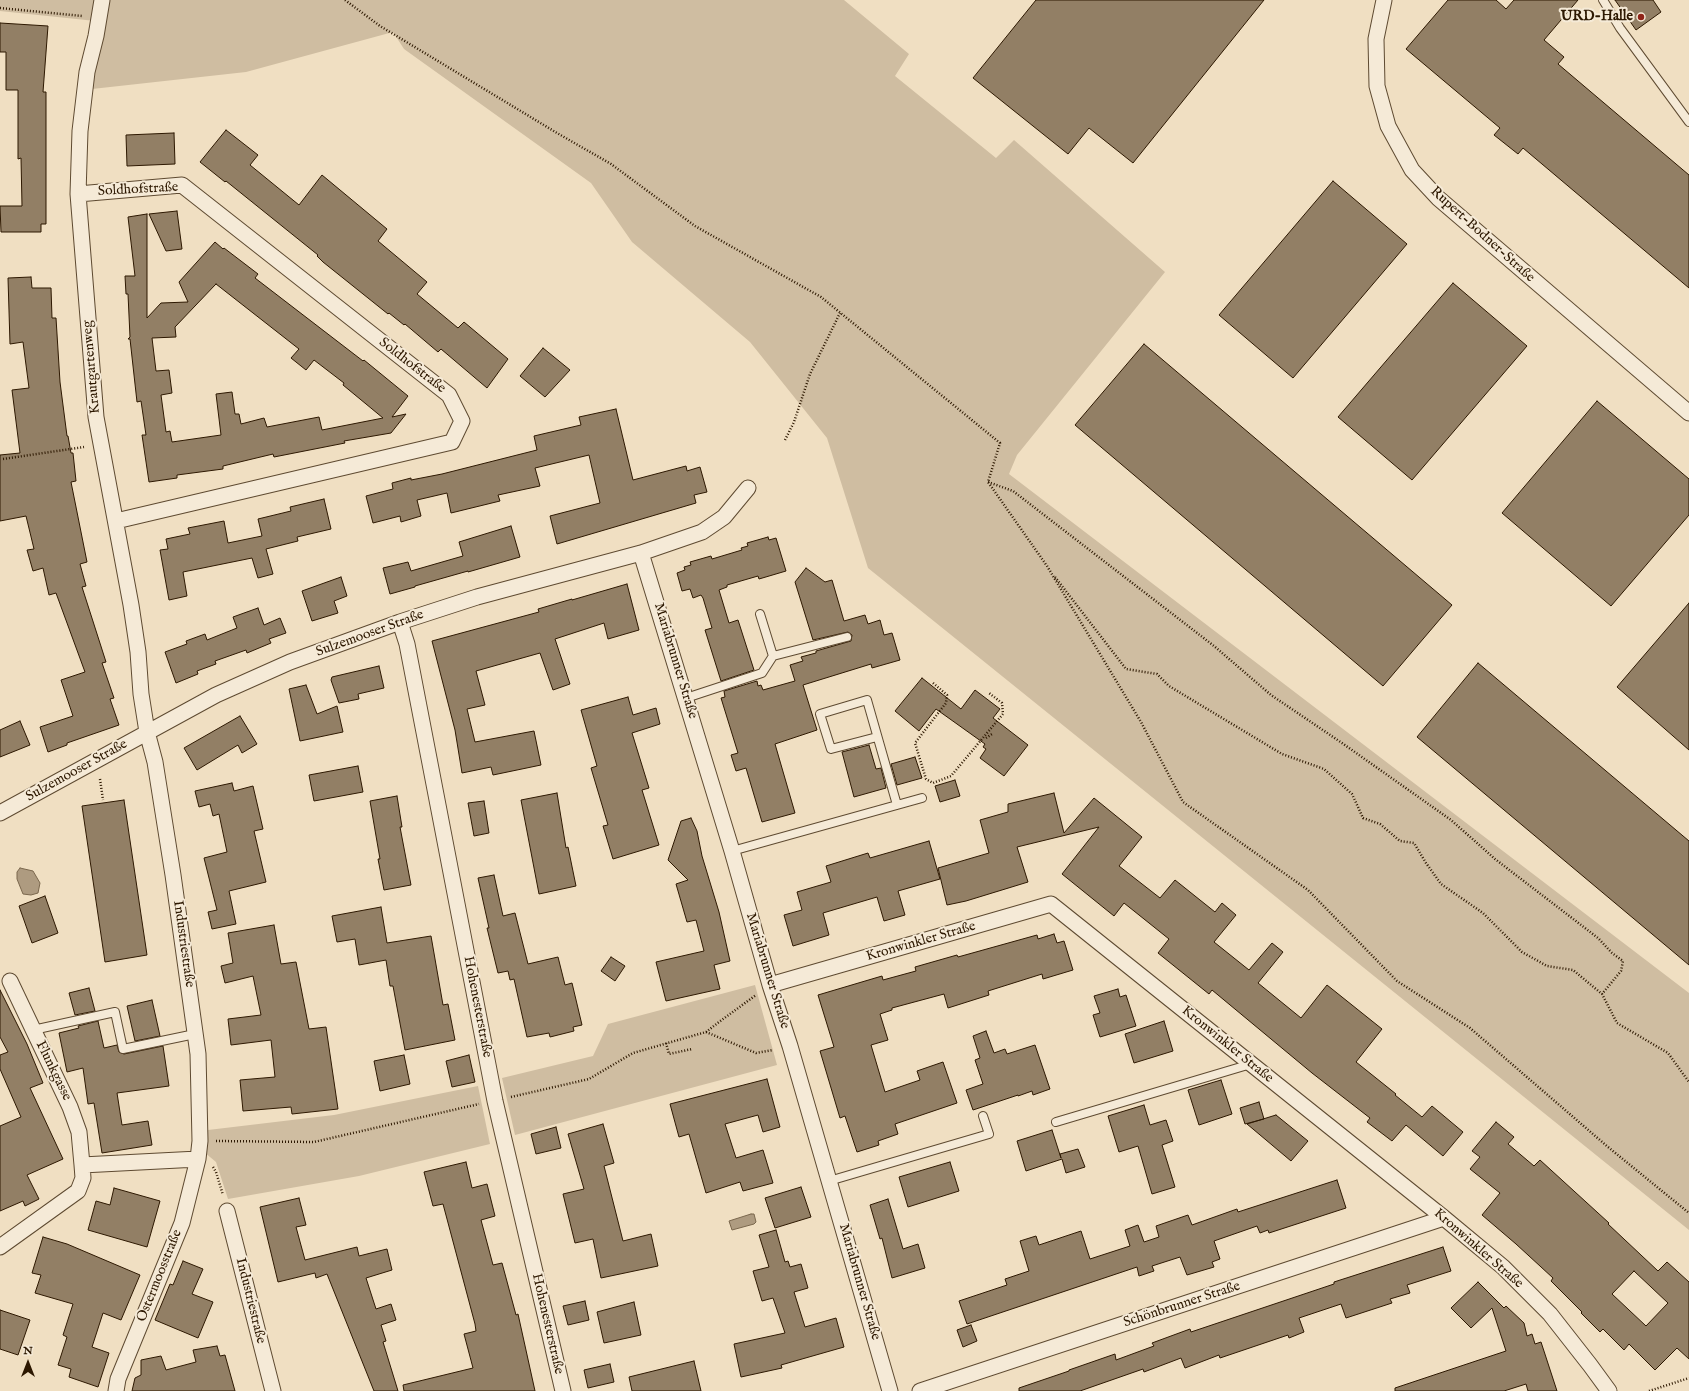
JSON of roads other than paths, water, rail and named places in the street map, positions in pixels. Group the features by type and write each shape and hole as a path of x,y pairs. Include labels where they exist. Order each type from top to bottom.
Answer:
{"street":[{"name":"Krautgartenweg","path":"102,0 86,72 80,124 78,194 96,418 116,521 137,644 141,694 147,732"},
{"name":"Rupert-Bodner-Straße","path":"1384,0 1376,39 1377,86 1388,126 1412,170 1438,198 1689,413"},
{"name":"Soldhofstraße","path":"78,194 182,185 449,395 462,421 452,442 116,521"},
{"name":"Sulzemooser Straße","path":"0,813 147,732 216,696 290,662 400,622 476,597 641,553 702,532 724,517 748,488"},
{"name":"Mariabrunner Straße","path":"641,553 732,851 770,986 790,1046 890,1391"},
{"name":"Hohenesterstraße","path":"400,622 407,644 495,1101 563,1391"},
{"name":"Industriestraße","path":"147,732 155,762 169,845 198,1054 200,1141 198,1159"},
{"name":"Kronwinkler Straße","path":"770,986 1051,904 1444,1218 1503,1267 1550,1314 1590,1364 1609,1391"},
{"name":"Flunkgasse","path":"0,1247 78,1191 83,1178 79,1132 70,1107 10,981"},
{"path":"82,1165 198,1159"},
{"name":"Ostermoosstraße","path":"116,1391 118,1379 182,1223 198,1159"},
{"name":"Industriestraße","path":"227,1211 273,1391"},
{"name":"Schönbrunner Straße","path":"920,1391 1444,1218"}],"lane":[{"path":"1603,0 1620,28 1689,122"},
{"path":"760,614 773,656"},
{"path":"686,698 762,673 773,656 846,637"},
{"path":"877,737 831,749 820,714 867,700 897,805"},
{"path":"732,851 922,798"},
{"path":"33,1030 115,1012 123,1049 195,1034"},
{"path":"1056,1122 1251,1064"},
{"path":"829,1181 989,1134 983,1116"}],"place":[{"name":"URD-Halle","path":"1641,17"}]}
